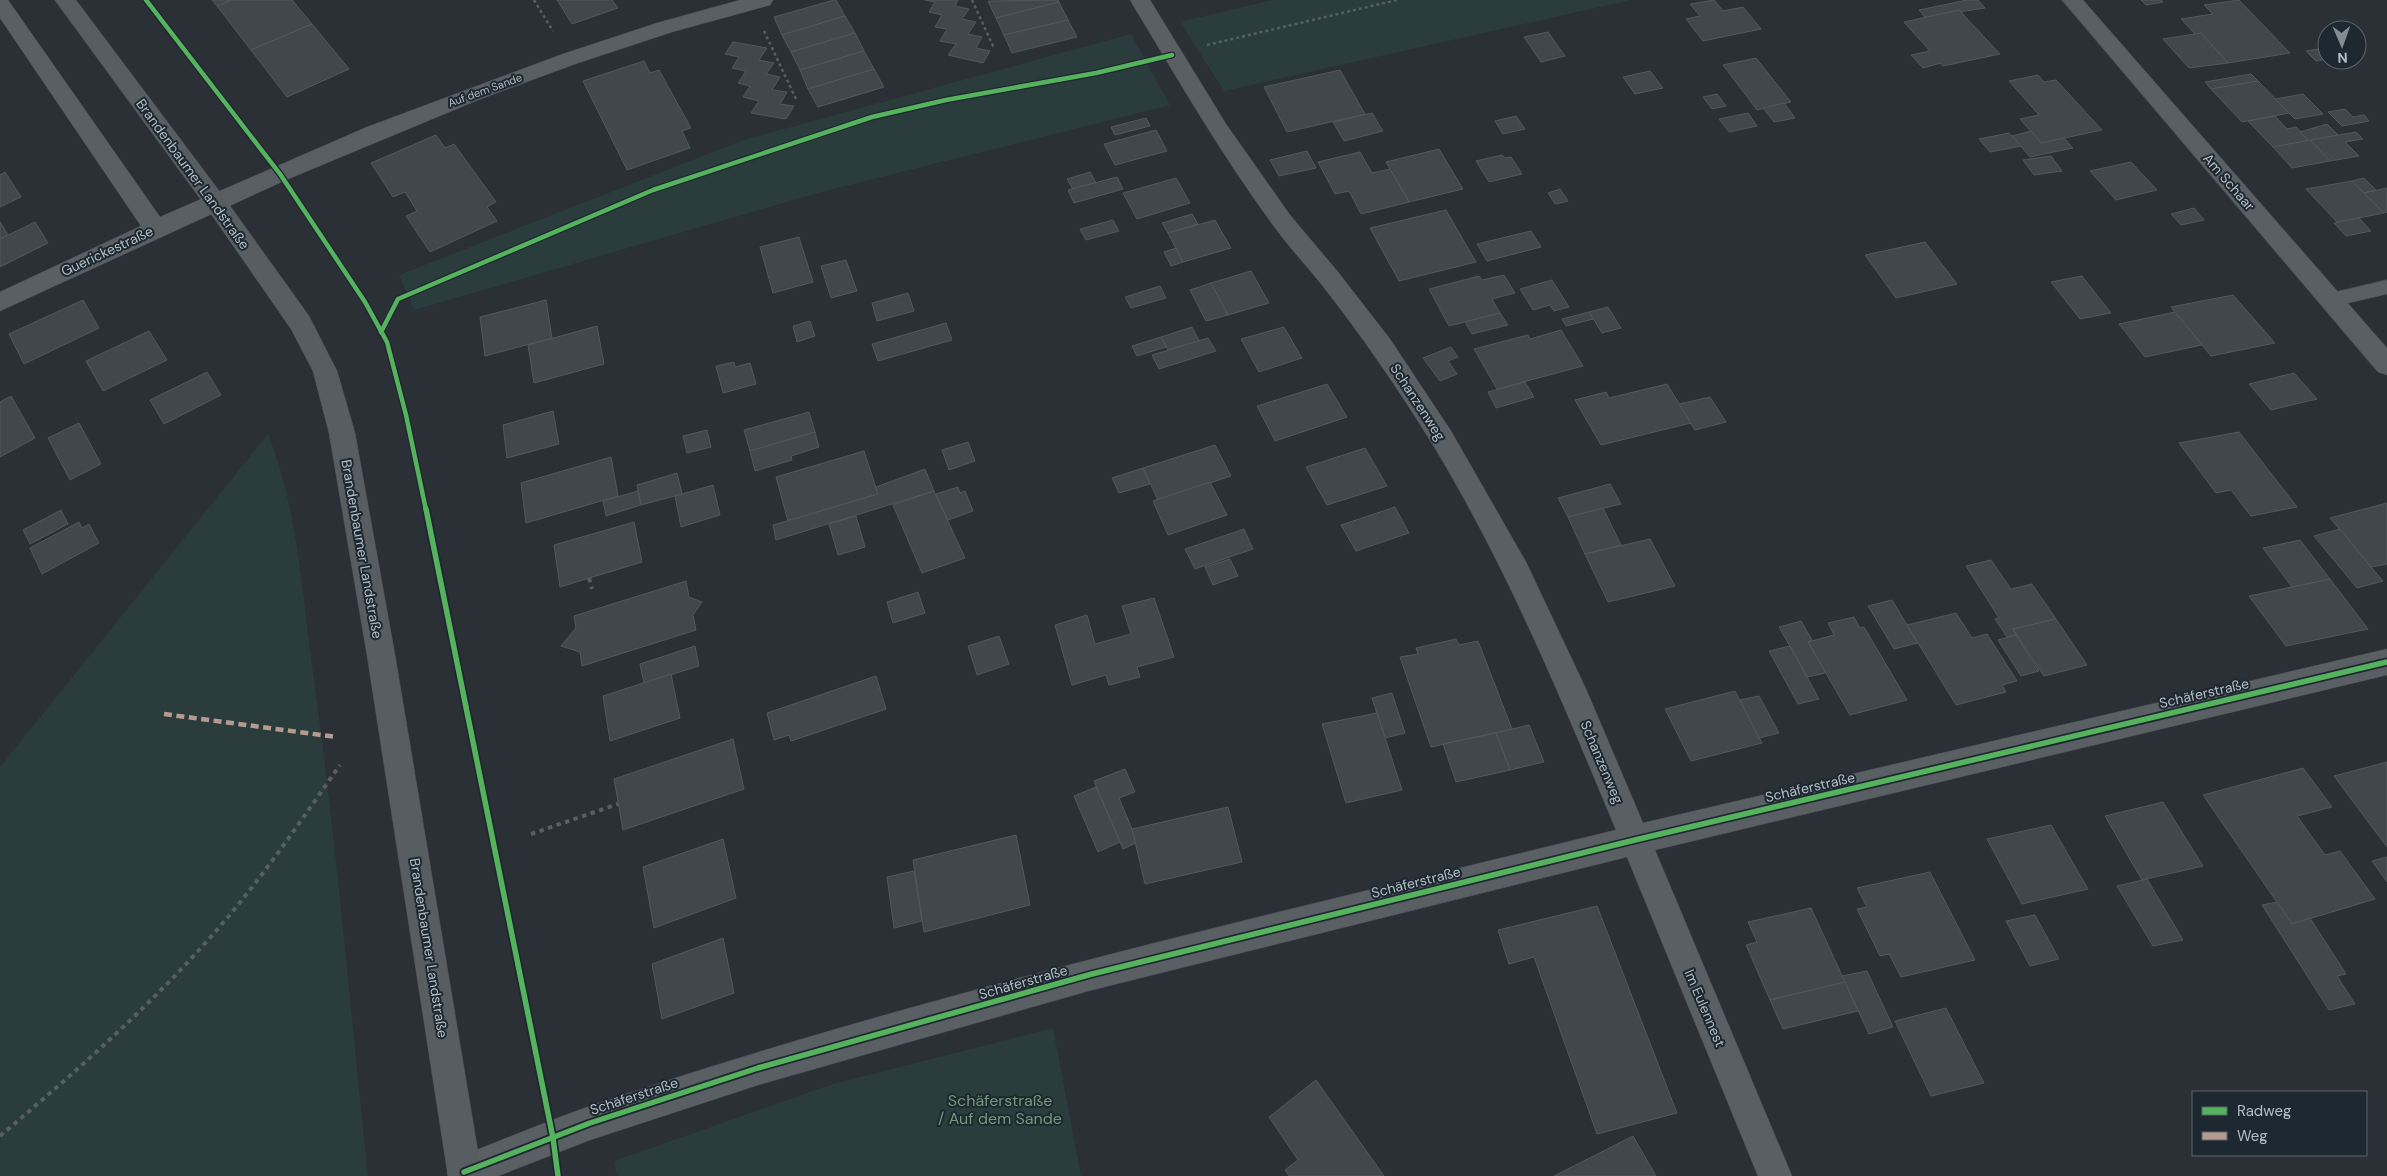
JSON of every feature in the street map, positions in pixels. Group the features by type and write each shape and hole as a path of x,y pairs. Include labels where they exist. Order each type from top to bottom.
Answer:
{"main road":[{"name":"Brandenbaumer Landstraße","path":"65,0 215,202 311,340 319,355 334,399 397,749 464,1174"}],"street":[{"name":"Schanzenweg","path":"1140,0 1218,130 1282,221 1330,278 1381,346 1442,438 1516,570 1572,689 1634,840"},
{"name":"Am Schaar","path":"2072,0 2387,365"},
{"name":"Auf dem Sande","path":"215,202 412,117 571,59 746,2"},
{"path":"0,3 155,228"},
{"name":"Guerickestraße","path":"0,302 155,228 215,202"},
{"name":"Schäferstraße","path":"464,1174 590,1123 758,1068 1092,974 1634,840 2387,662"},
{"name":"Im Eulennest","path":"1634,840 1775,1176"}],"lane":[{"path":"2331,300 2387,287"}],"path":[{"path":"972,0 994,48"},
{"path":"1172,55 1397,0"},
{"path":"746,2 797,101"},
{"path":"589,578 592,589"},
{"path":"0,1136 87,1062 188,961 261,875 340,766"},
{"path":"530,834 618,804"}],"green space":[{"path":"1272,0 1631,0 1224,91 1180,22"},
{"path":"1131,34 1170,105 821,192 414,310 399,275 744,140"},
{"path":"268,434 286,490 301,578 336,857 368,1176 0,1176 0,767"},
{"name":"Schäferstraße / Auf dem Sande","path":"1053,1028 1081,1176 617,1176 614,1161 833,1084"}],"building":[{"path":"212,0 232,0 217,6"},
{"path":"232,0 292,0 312,24 251,50 217,6"},
{"path":"557,0 612,0 618,8 572,24"},
{"path":"836,0 845,16 782,35 774,17"},
{"path":"925,0 958,0 955,6 969,9 962,19 976,22 968,34 982,37 976,48 990,51 983,63 948,55 956,44 940,41 947,29 935,27 942,15 929,12 935,2"},
{"path":"1058,0 1059,2 996,18 988,1"},
{"path":"1714,0 1723,11 1743,7 1761,29 1703,41 1686,19 1700,16 1690,4"},
{"path":"1967,0 1978,0 1985,8 1925,17 1919,10"},
{"path":"2141,0 2161,0 2163,2 2146,5"},
{"path":"2239,0 2290,53 2228,63 2201,33 2195,34 2181,19 2213,14 2204,5"},
{"path":"1059,2 1068,20 1004,35 996,18"},
{"path":"1959,10 2000,54 1943,66 1941,63 1923,68 1911,55 1930,51 1904,22"},
{"path":"845,16 855,33 791,52 782,35"},
{"path":"1068,20 1077,37 1012,53 1004,35"},
{"path":"312,24 349,69 287,97 251,50"},
{"path":"1548,32 1565,56 1541,62 1524,37"},
{"path":"855,33 864,51 800,70 791,52"},
{"path":"2201,33 2228,63 2189,68 2163,39"},
{"path":"733,42 767,48 759,60 774,63 766,74 780,77 772,90 787,92 780,104 794,106 786,119 751,113 759,101 743,97 750,86 738,83 746,71 732,68 739,57 725,54"},
{"path":"2317,49 2317,61 2316,61 2306,51"},
{"path":"864,51 874,69 808,89 800,70"},
{"path":"1756,58 1791,102 1757,110 1723,65"},
{"path":"644,61 650,73 659,70 691,128 682,131 690,148 627,170 583,81"},
{"path":"874,69 884,87 818,107 808,89"},
{"path":"1340,70 1365,114 1287,132 1264,87"},
{"path":"1650,71 1663,88 1635,94 1623,77"},
{"path":"2251,74 2258,81 2211,89 2205,82"},
{"path":"2038,75 2044,82 2056,80 2102,130 2041,143 2020,119 2039,115 2009,81"},
{"path":"2258,81 2289,113 2242,122 2211,89"},
{"path":"1717,94 1726,106 1712,109 1703,97"},
{"path":"2303,94 2323,114 2295,119 2275,99"},
{"path":"1784,103 1795,118 1774,122 1763,108"},
{"path":"2345,109 2353,117 2364,115 2369,121 2342,126 2328,112"},
{"path":"1372,113 1383,131 1344,141 1333,122"},
{"path":"1748,113 1757,126 1729,132 1719,119"},
{"path":"1516,116 1525,129 1503,134 1495,121"},
{"path":"2275,116 2287,129 2296,127 2309,141 2273,147 2248,121"},
{"path":"1146,118 1150,126 1115,135 1111,127"},
{"path":"2327,124 2338,135 2309,141 2300,132"},
{"path":"1156,130 1167,151 1115,165 1104,144"},
{"path":"2031,131 2041,143 2064,138 2073,148 2030,157 2012,136"},
{"path":"2356,132 2363,139 2345,142 2359,156 2330,161 2310,140"},
{"path":"2009,133 2021,146 1990,152 1979,139"},
{"path":"436,135 445,148 454,144 496,202 487,207 497,221 430,252 406,216 417,211 405,192 393,197 371,163"},
{"path":"2310,140 2330,161 2292,168 2273,147"},
{"path":"1439,149 1463,189 1409,202 1386,162"},
{"path":"1307,151 1316,168 1279,176 1270,160"},
{"path":"1360,152 1372,173 1390,169 1409,202 1361,214 1349,191 1335,194 1318,162"},
{"path":"1502,155 1505,158 1511,157 1522,174 1489,182 1476,161"},
{"path":"2051,156 2062,171 2034,175 2023,160"},
{"path":"2131,162 2157,190 2116,200 2090,171"},
{"path":"5,172 21,197 0,207 0,175"},
{"path":"1090,172 1096,183 1073,189 1067,179"},
{"path":"1117,177 1123,189 1074,203 1068,190"},
{"path":"1176,178 1190,203 1137,219 1123,193"},
{"path":"2364,178 2376,190 2364,193 2352,181"},
{"path":"2352,181 2384,213 2337,222 2306,189"},
{"path":"2387,188 2387,212 2384,213 2364,193"},
{"path":"1560,189 1568,201 1555,204 1548,193"},
{"path":"2194,208 2204,220 2181,225 2171,214"},
{"path":"1446,210 1476,262 1399,281 1370,228"},
{"path":"1192,214 1198,224 1168,233 1162,223"},
{"path":"2359,218 2371,231 2346,236 2334,223"},
{"path":"1113,220 1119,231 1086,240 1080,229"},
{"path":"1215,220 1231,248 1183,262 1168,233"},
{"path":"0,222 8,235 0,239"},
{"path":"35,222 48,243 0,267 0,239"},
{"path":"1531,231 1541,247 1487,261 1477,244"},
{"path":"799,237 813,282 773,293 760,247"},
{"path":"1925,242 1957,284 1896,298 1865,255"},
{"path":"1176,248 1183,262 1171,266 1164,252"},
{"path":"846,260 857,291 831,298 821,266"},
{"path":"1251,271 1269,303 1228,315 1211,283"},
{"path":"1504,275 1515,293 1492,299 1500,313 1449,326 1429,289 1479,276 1482,280"},
{"path":"2082,276 2111,313 2080,319 2051,282"},
{"path":"1552,280 1569,307 1554,311 1550,305 1533,310 1520,289"},
{"path":"1211,283 1228,315 1206,321 1190,290"},
{"path":"1160,286 1166,298 1131,308 1125,297"},
{"path":"908,293 914,311 877,321 872,303"},
{"path":"2233,295 2275,343 2211,356 2171,307"},
{"path":"83,300 99,328 24,364 9,334"},
{"path":"546,300 552,338 485,356 480,317"},
{"path":"1608,307 1621,328 1602,333 1589,312"},
{"path":"1589,312 1593,319 1566,326 1562,319"},
{"path":"2175,312 2202,345 2145,357 2119,324"},
{"path":"1500,313 1508,325 1472,334 1465,322"},
{"path":"810,321 815,336 797,342 793,326"},
{"path":"946,323 952,340 878,361 872,344"},
{"path":"597,326 604,364 534,383 528,345"},
{"path":"1192,327 1199,341 1168,350 1161,337"},
{"path":"1284,327 1302,358 1259,372 1241,339"},
{"path":"1561,330 1583,366 1497,389 1474,349 1528,335 1530,339"},
{"path":"149,331 167,360 103,391 86,361"},
{"path":"1161,337 1166,347 1137,356 1132,346"},
{"path":"1208,338 1216,351 1159,369 1152,355"},
{"path":"1451,347 1458,357 1448,361 1457,374 1440,381 1423,358"},
{"path":"734,362 735,367 750,363 756,384 723,393 716,366"},
{"path":"207,372 221,395 164,424 150,400"},
{"path":"2294,373 2317,399 2271,410 2249,384"},
{"path":"1525,382 1534,397 1496,408 1488,392"},
{"path":"1327,384 1347,417 1275,441 1257,406"},
{"path":"1667,384 1691,423 1601,445 1575,400 1606,392 1609,398"},
{"path":"11,396 35,438 0,457 0,402"},
{"path":"1710,397 1726,422 1695,430 1679,404"},
{"path":"553,411 559,444 507,458 503,425"},
{"path":"809,412 815,432 750,451 744,430"},
{"path":"79,423 101,464 70,480 48,438"},
{"path":"707,430 711,447 687,453 683,436"},
{"path":"815,432 819,447 791,456 792,460 755,471 750,451"},
{"path":"2239,432 2297,507 2251,516 2231,490 2216,493 2179,443"},
{"path":"968,442 975,461 949,470 942,450"},
{"path":"1215,445 1231,476 1158,500 1143,468"},
{"path":"1365,448 1387,486 1327,505 1306,467"},
{"path":"864,451 878,494 788,521 776,477"},
{"path":"611,457 618,496 526,523 521,483"},
{"path":"1143,468 1150,484 1119,493 1112,478"},
{"path":"925,469 934,491 776,540 773,525 878,494 876,487"},
{"path":"677,473 682,494 641,505 637,485"},
{"path":"1210,482 1227,515 1168,535 1153,501"},
{"path":"1610,484 1621,504 1568,517 1558,498"},
{"path":"713,485 720,515 681,527 675,496"},
{"path":"958,487 960,493 965,491 973,511 948,520 936,494"},
{"path":"638,491 641,505 606,516 603,501"},
{"path":"934,491 965,558 922,573 893,505"},
{"path":"2387,503 2387,564 2371,567 2330,518"},
{"path":"1395,507 1409,533 1356,551 1341,525"},
{"path":"1603,508 1621,545 1585,554 1568,517"},
{"path":"61,510 68,524 30,544 23,530"},
{"path":"856,516 865,547 838,555 829,524"},
{"path":"79,522 82,528 89,524 99,543 42,574 30,548"},
{"path":"634,522 642,562 560,587 554,545"},
{"path":"1244,529 1253,549 1195,569 1185,549"},
{"path":"2340,529 2383,581 2357,588 2314,536"},
{"path":"1650,539 1675,586 1608,602 1585,554"},
{"path":"2300,540 2330,579 2292,587 2263,548"},
{"path":"1230,559 1238,576 1213,585 1205,567"},
{"path":"1991,560 2011,589 2032,584 2056,619 2013,629 2016,635 2007,637 1995,619 1999,618 1966,566"},
{"path":"2330,579 2368,629 2286,646 2249,596"},
{"path":"686,581 689,597 702,602 693,615 696,630 582,666 580,652 561,646 576,628 574,616"},
{"path":"918,592 925,613 893,623 887,602"},
{"path":"1154,598 1174,657 1137,667 1140,677 1109,685 1106,675 1072,685 1055,625 1087,615 1095,644 1131,634 1122,606"},
{"path":"1892,600 1918,643 1894,649 1868,606"},
{"path":"1956,613 1972,638 1987,634 2017,681 2002,685 2006,692 1956,705 1907,625"},
{"path":"1854,617 1860,628 1864,627 1907,700 1850,715 1808,642 1834,635 1828,623"},
{"path":"2056,619 2087,665 2044,676 2013,629"},
{"path":"1801,621 1812,640 1808,642 1826,673 1807,677 1779,627"},
{"path":"2016,635 2039,671 2021,676 1998,640"},
{"path":"999,636 1009,664 977,675 968,646"},
{"path":"1456,639 1459,645 1478,641 1512,729 1431,747 1400,657 1418,654 1416,648"},
{"path":"695,646 699,666 644,683 640,664"},
{"path":"1790,646 1819,699 1798,704 1769,651"},
{"path":"671,674 680,718 610,741 603,696"},
{"path":"876,676 886,709 791,741 789,735 774,740 767,713"},
{"path":"1735,691 1762,743 1691,761 1665,709"},
{"path":"1392,693 1405,733 1385,738 1372,698"},
{"path":"1759,696 1779,733 1759,738 1740,700"},
{"path":"1377,713 1402,790 1346,803 1322,724"},
{"path":"1529,725 1544,762 1510,770 1496,733"},
{"path":"1496,733 1510,770 1456,782 1443,744"},
{"path":"733,739 744,789 623,830 614,779"},
{"path":"2387,762 2387,847 2334,776"},
{"path":"2303,768 2332,807 2297,816 2325,855 2340,851 2375,899 2292,924 2203,795"},
{"path":"1125,769 1135,792 1119,798 1136,843 1123,849 1094,781"},
{"path":"1096,787 1120,842 1098,852 1074,796"},
{"path":"2163,802 2203,866 2142,880 2105,816"},
{"path":"1228,807 1242,862 1145,884 1132,829"},
{"path":"2051,825 2088,889 2022,904 1987,839"},
{"path":"1016,835 1030,905 924,932 913,860"},
{"path":"723,839 736,898 654,928 643,867"},
{"path":"2387,857 2387,882 2372,861"},
{"path":"914,871 922,921 894,928 887,877"},
{"path":"1930,872 1975,960 1901,977 1889,954 1880,956 1857,909 1867,907 1857,888"},
{"path":"2147,879 2183,940 2153,946 2117,886"},
{"path":"2277,902 2292,924 2310,918 2346,974 2337,976 2355,1004 2329,1010 2262,905"},
{"path":"1597,906 1677,1113 1597,1134 1534,957 1509,964 1498,930"},
{"path":"1811,908 1845,982 1770,1000 1746,945 1757,942 1748,922"},
{"path":"2035,915 2059,959 2030,966 2006,921"},
{"path":"723,938 734,993 662,1019 652,964"},
{"path":"1867,971 1893,1027 1869,1034 1842,976"},
{"path":"1845,982 1858,1011 1783,1029 1770,1000"},
{"path":"1946,1008 1984,1083 1931,1096 1895,1021"},
{"path":"1316,1080 1384,1176 1289,1176 1285,1170 1298,1160 1269,1117"},
{"path":"1633,1136 1656,1176 1554,1176"}],"marked path":[{"path":"164,714 336,737"}],"cycle path":[{"path":"146,0 280,174 365,302 387,342 406,415 468,709 553,1138 558,1176"},
{"path":"381,332 398,299 653,190 872,117 946,100 1096,73 1172,55"},
{"path":"464,1172 590,1123 758,1068 1092,974 1635,840 2387,662"}]}
